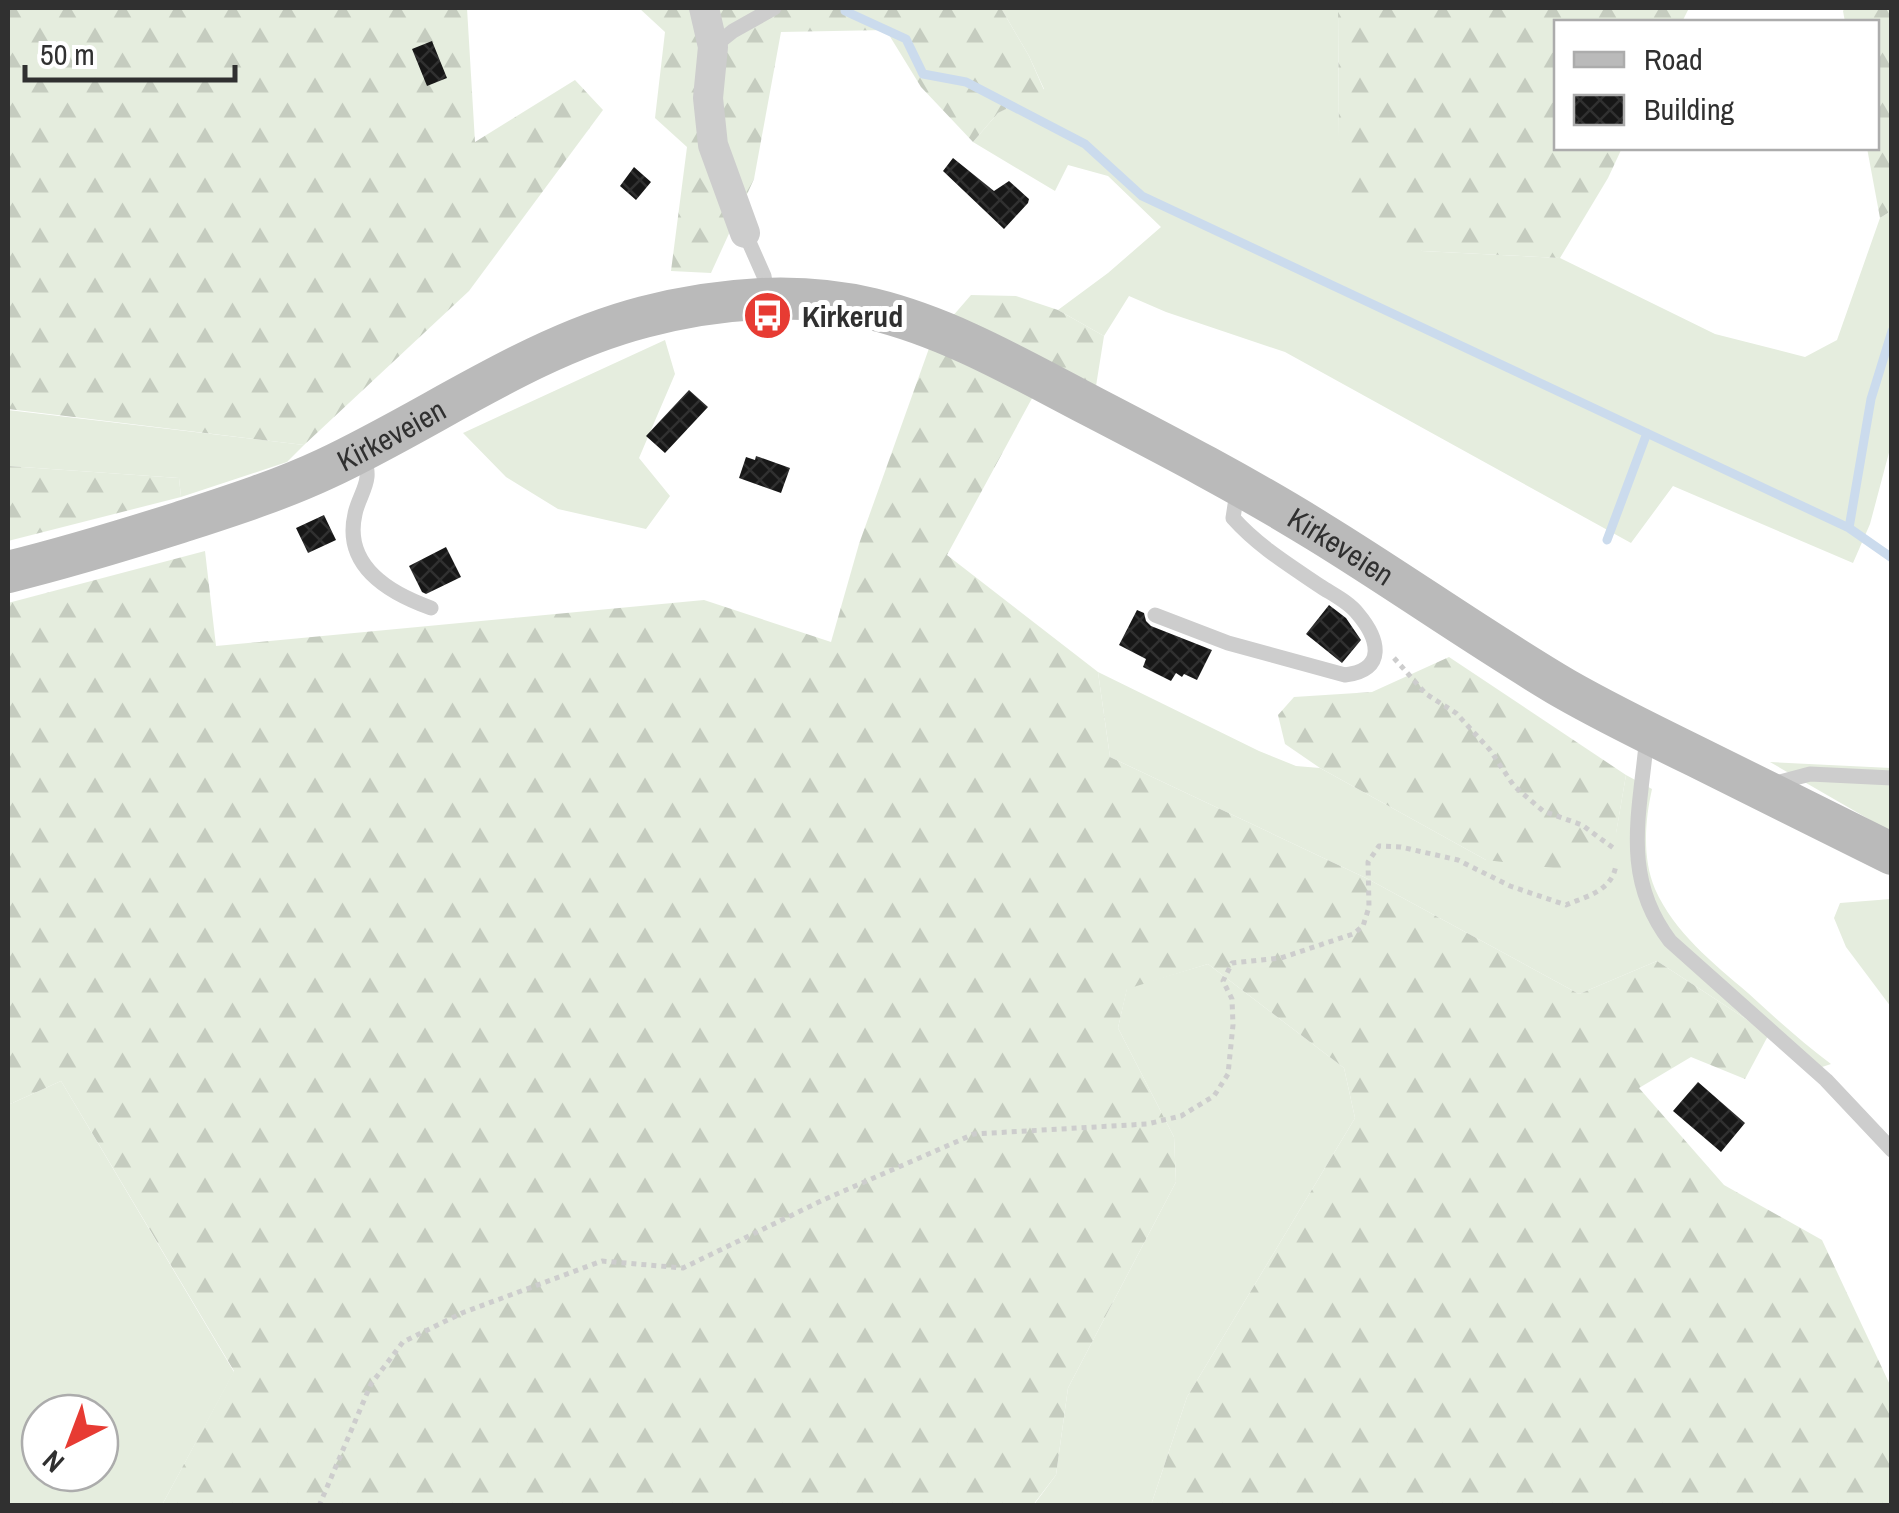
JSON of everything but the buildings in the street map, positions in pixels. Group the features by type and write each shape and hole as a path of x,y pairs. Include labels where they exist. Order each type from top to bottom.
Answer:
{"main road":[{"name":"Kirkeveien","path":"8,572 212,512 287,485 564,344 643,317 694,306 768,299 867,308 924,325 1002,359 1246,488 1568,690 1892,854"}],"street":[{"path":"704,8 713,47 708,98 713,145 744,233"}],"lane":[{"path":"713,47 774,8"},
{"path":"744,233 764,276 768,299"},
{"path":"364,449 368,477 355,513 356,548 370,575 403,598 431,608"},
{"path":"1155,615 1228,642 1344,675 1358,674 1370,666 1376,654 1375,638 1356,610 1281,560 1233,518 1235,505 1246,488"},
{"path":"1651,734 1646,744 1636,844 1639,873 1653,919 1670,941 1826,1080 1892,1150"},
{"path":"1758,788 1810,774 1892,778"}],"path":[{"path":"320,1506 371,1384 403,1342 462,1313 602,1261 684,1268 820,1201 974,1134 1147,1124 1181,1116 1214,1096 1228,1074 1232,999 1223,981 1232,963 1281,958 1353,934 1363,926 1370,906 1368,862 1380,846 1458,860 1510,886 1566,905 1602,891 1614,874 1618,852 1582,826 1543,811 1514,786 1490,750 1456,714 1426,694 1375,638"}],"green space":[{"path":"8,8 467,8 475,142 575,80 603,110 469,291 304,445 8,409"},
{"path":"639,8 1001,8 1044,90 998,113 973,142 921,87 886,30 781,32 754,179 711,273 671,271 687,147 655,118 665,32"},
{"path":"1001,8 1338,8 1339,140 1422,251 1560,258 1715,334 1805,357 1837,340 1880,218 1891,211 1891,445 1870,524 1853,563 1673,486 1631,543 1285,352 1129,296 1104,336 1058,310 1161,227 1108,176 1068,165 1055,191 973,142 998,113 1044,89"},
{"path":"1338,8 1689,8 1683,20 1554,20 1554,150 1621,150 1560,258 1422,251 1352,220 1339,140"},
{"path":"1891,8 1891,211 1880,218 1867,150 1879,150 1879,20 1845,20 1843,11"},
{"path":"971,295 1016,296 1058,310 1104,336 1096,386 1049,367 947,555 1098,672 1110,757 1368,879 1579,994 1657,961 1769,1034 1745,1079 1691,1057 1639,1088 1724,1185 1822,1240 1891,1387 1891,1505 1151,1505 1187,1397 1355,1118 1344,1068 1208,964 1127,989 1118,1028 1174,1137 1176,1182 1068,1388 1056,1475 1033,1505 162,1505 234,1371 61,1081 8,1105 8,603 205,551 216,646 704,600 831,642 859,544 932,340"},
{"path":"665,340 675,374 639,458 670,496 646,529 558,509 506,477 463,433"},
{"path":"8,410 304,445 287,462 181,497 179,478 8,466"},
{"path":"8,466 179,478 181,497 8,541"},
{"path":"1449,657 1626,775 1616,834 1570,870 1486,860 1320,768 1285,744 1278,715 1294,697 1372,692"},
{"path":"1098,672 1259,751 1296,766 1320,768 1486,860 1616,833 1626,775 1652,789 1646,852 1663,905 1708,958 1831,1064 1810,1071 1769,1034 1657,961 1579,994 1368,879 1110,757"},
{"path":"1770,762 1891,768 1891,832"},
{"path":"1892,899 1891,1007 1846,947 1834,918 1840,903"},
{"path":"1208,964 1344,1068 1355,1118 1187,1397 1151,1505 1033,1506 1056,1475 1068,1388 1176,1182 1174,1137 1118,1028 1127,988"},
{"path":"61,1081 234,1372 162,1505 8,1505 8,1105"}],"waterway":[{"path":"845,11 906,39 923,74 966,82 1085,144 1142,196 1849,528 1892,558"},
{"path":"1849,528 1871,399 1892,331"},
{"path":"1607,540 1647,433"}],"place":[{"name":"Kirkerud","path":"767,316"}]}
